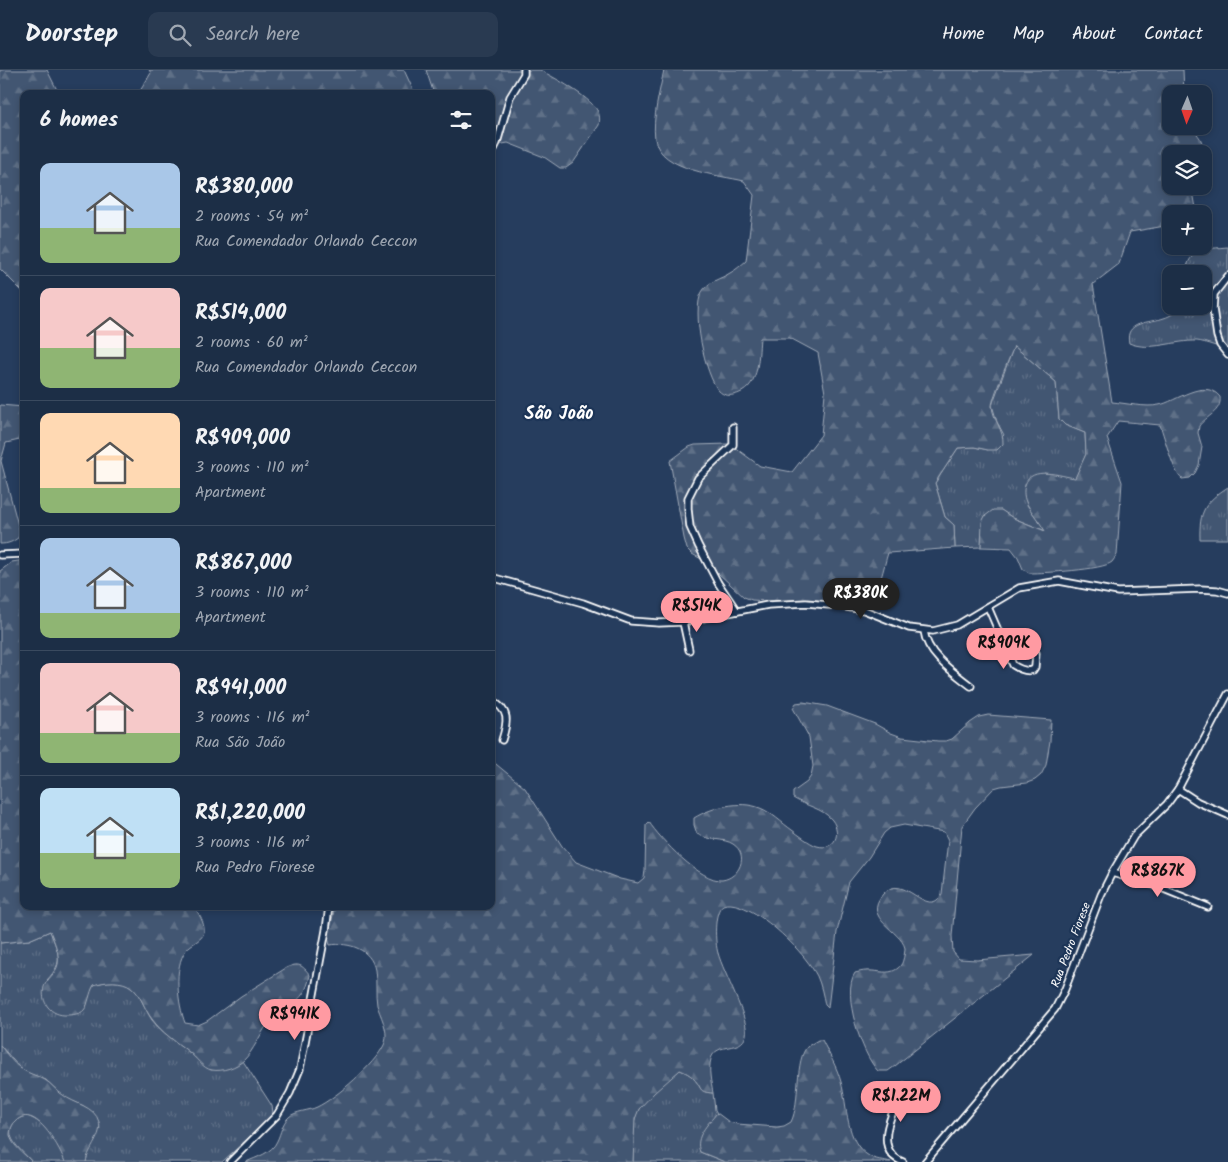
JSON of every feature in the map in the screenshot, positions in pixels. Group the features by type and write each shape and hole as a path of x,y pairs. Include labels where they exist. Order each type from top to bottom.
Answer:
{"street":[{"path":"495,149 510,97 524,74 524,70"},
{"path":"1228,276 1214,294 1213,309 1216,336 1220,345 1228,354"},
{"path":"733,428 733,444 698,478 688,498 688,508 690,527 695,539 718,583 736,611"},
{"path":"0,555 20,554"},
{"path":"495,578 583,603 631,621 659,624 683,622 789,602 864,610 908,628 924,631 943,630 957,625 1019,588 1059,581 1118,592 1200,589 1228,593"},
{"path":"988,607 1013,665 1018,669 1033,670 1036,653"},
{"path":"683,622 689,650"},
{"path":"924,631 925,640 929,647 953,672 972,686"},
{"name":"Rua Pedro Fiorese","path":"925,1160 1055,1009 1112,873 1134,836 1167,804 1178,789 1228,694"},
{"path":"495,702 500,705 505,712 506,722 502,740"},
{"path":"1178,789 1198,802 1228,815"},
{"path":"1112,873 1154,885 1208,907"},
{"path":"230,1162 277,1115 290,1093 300,1068 326,930 328,910"},
{"path":"903,1162 897,1160 889,1153 886,1144 892,1114 904,1086"},
{"path":"918,1162 925,1160"}],"green space":[{"path":"0,70 47,70 57,90 20,90 20,289 0,269"},
{"path":"149,70 404,70 413,90 141,90 151,73"},
{"path":"426,70 540,70 571,88 593,105 599,114 599,125 573,163 566,168 560,168 544,157 508,143 495,145 495,90 433,90"},
{"path":"664,70 1183,70 1184,85 1162,85 1162,135 1198,135 1202,145 1162,145 1162,195 1194,195 1195,205 1162,205 1162,227 1130,232 1119,264 1093,284 1112,402 1154,406 1166,403 1190,392 1206,389 1213,391 1220,397 1219,406 1199,426 1198,433 1202,447 1199,465 1195,473 1190,478 1182,479 1179,475 1172,462 1160,425 1118,421 1107,438 1122,482 1117,555 1112,562 1086,569 1029,573 1023,569 1018,557 1011,548 981,547 982,522 985,516 993,510 1001,510 1013,518 1045,531 1026,502 1024,492 1028,479 1040,473 1075,478 1086,454 1085,433 1065,425 1059,419 1056,382 1014,346 992,406 1002,434 1003,444 997,450 974,447 958,448 935,483 945,517 954,525 955,548 888,553 876,592 870,602 863,606 752,600 744,597 705,561 687,549 670,461 689,447 695,445 728,444 760,466 792,472 821,435 825,393 818,353 790,338 760,338 758,364 753,380 748,387 742,392 733,395 726,395 719,391 709,372 701,343 698,313 699,301 702,292 708,285 732,272 746,261 754,195 744,181 692,170 679,165 659,150 654,131"},
{"path":"1228,247 1228,348 1197,341 1154,346 1129,343 1128,336 1130,331 1139,324 1170,315 1212,315 1212,265 1188,265 1194,255 1212,255 1213,248"},
{"path":"1014,346 1056,382 1059,419 1065,425 1085,433 1086,454 1075,479 1044,473 1027,505 1046,531 1013,518 1001,510 985,516 981,547 955,548 954,525 945,517 935,483 958,448 974,447 988,450 1004,435 997,422 992,405"},
{"path":"0,405 20,407 20,440 6,443 1,461 19,529 19,537 6,544 0,544"},
{"path":"1228,487 1228,539 1200,539 1202,514 1205,508"},
{"path":"20,561 20,910 196,910 202,921 204,931 202,937 186,950 179,966 178,976 180,1006 185,1023 198,1025 207,1021 241,996 286,968 294,965 302,967 310,975 303,994 293,1004 273,1018 248,1056 241,1063 233,1067 225,1070 216,1070 209,1069 200,1063 192,1054 160,1029 134,990 123,983 108,982 94,985 86,1008 76,1014 61,1015 52,1011 45,1003 43,993 45,984 58,964 55,943 50,931 29,940 0,943 0,571 12,562"},
{"path":"803,702 827,706 875,724 902,737 938,741 952,739 979,717 988,715 1051,720 1046,765 1041,775 1027,783 994,788 975,808 962,826 952,936 953,952 959,959 977,960 1034,955 895,1066 888,1071 878,1071 866,1052 855,1024 850,994 851,982 855,973 862,971 890,972 901,965 905,948 897,935 879,917 877,903 883,894 891,888 907,891 922,900 936,901 942,894 948,840 944,832 904,825 890,828 884,833 869,857 849,882 837,932 828,1008 825,1005 817,976 812,968 798,950 781,934 764,919 744,908 727,904 720,908 716,920 717,949 744,1019 746,1035 740,1044 718,1050 711,1059 710,1076 713,1093 702,1091 691,1076 680,1070 639,1109 635,1119 633,1162 246,1162 272,1149 285,1122 292,1115 325,1103 364,1071 379,1053 386,1040 383,1020 377,1005 376,974 373,963 364,952 352,946 330,945 328,938 334,910 495,910 495,763 525,788 562,846 576,862 620,879 638,883 644,878 646,825 649,822 662,839 693,867 713,879 722,880 737,871 740,865 741,854 729,842 706,838 697,834 694,818 709,811 726,806 752,806 768,812 804,839 817,846 828,846 835,840 835,825 828,816 793,798 793,792 807,782 811,776 813,766 809,737 793,708 796,703"},
{"path":"50,931 57,951 58,962 47,980 86,1008 94,985 103,982 128,984 138,994 156,1025 208,1068 211,1070 233,1066 243,1061 272,1106 273,1113 270,1118 222,1162 86,1162 87,1154 100,1128 84,1106 65,1098 46,1080 25,1072 0,1045 0,943 29,940"},
{"path":"818,1040 822,1040 839,1076 851,1133 855,1142 869,1156 891,1162 725,1162 700,1152 700,1136 717,1113 729,1122 737,1124 777,1127 791,1122 796,1104 801,1061 808,1046"},
{"path":"0,1045 20,1068 50,1083 68,1098 89,1109 97,1117 100,1127 99,1132 86,1162 65,1162 46,1129 31,1117 23,1117 13,1124 10,1135 16,1146 32,1162 0,1162"},
{"path":"680,1070 691,1076 702,1091 713,1093 717,1113 702,1133 700,1152 725,1162 633,1162 633,1129 638,1111 653,1091"},
{"path":"27,1116 41,1124 51,1135 65,1162 32,1162 16,1144 11,1135 11,1129 19,1118"}],"district":[{"name":"São João","path":"559,414"}]}
